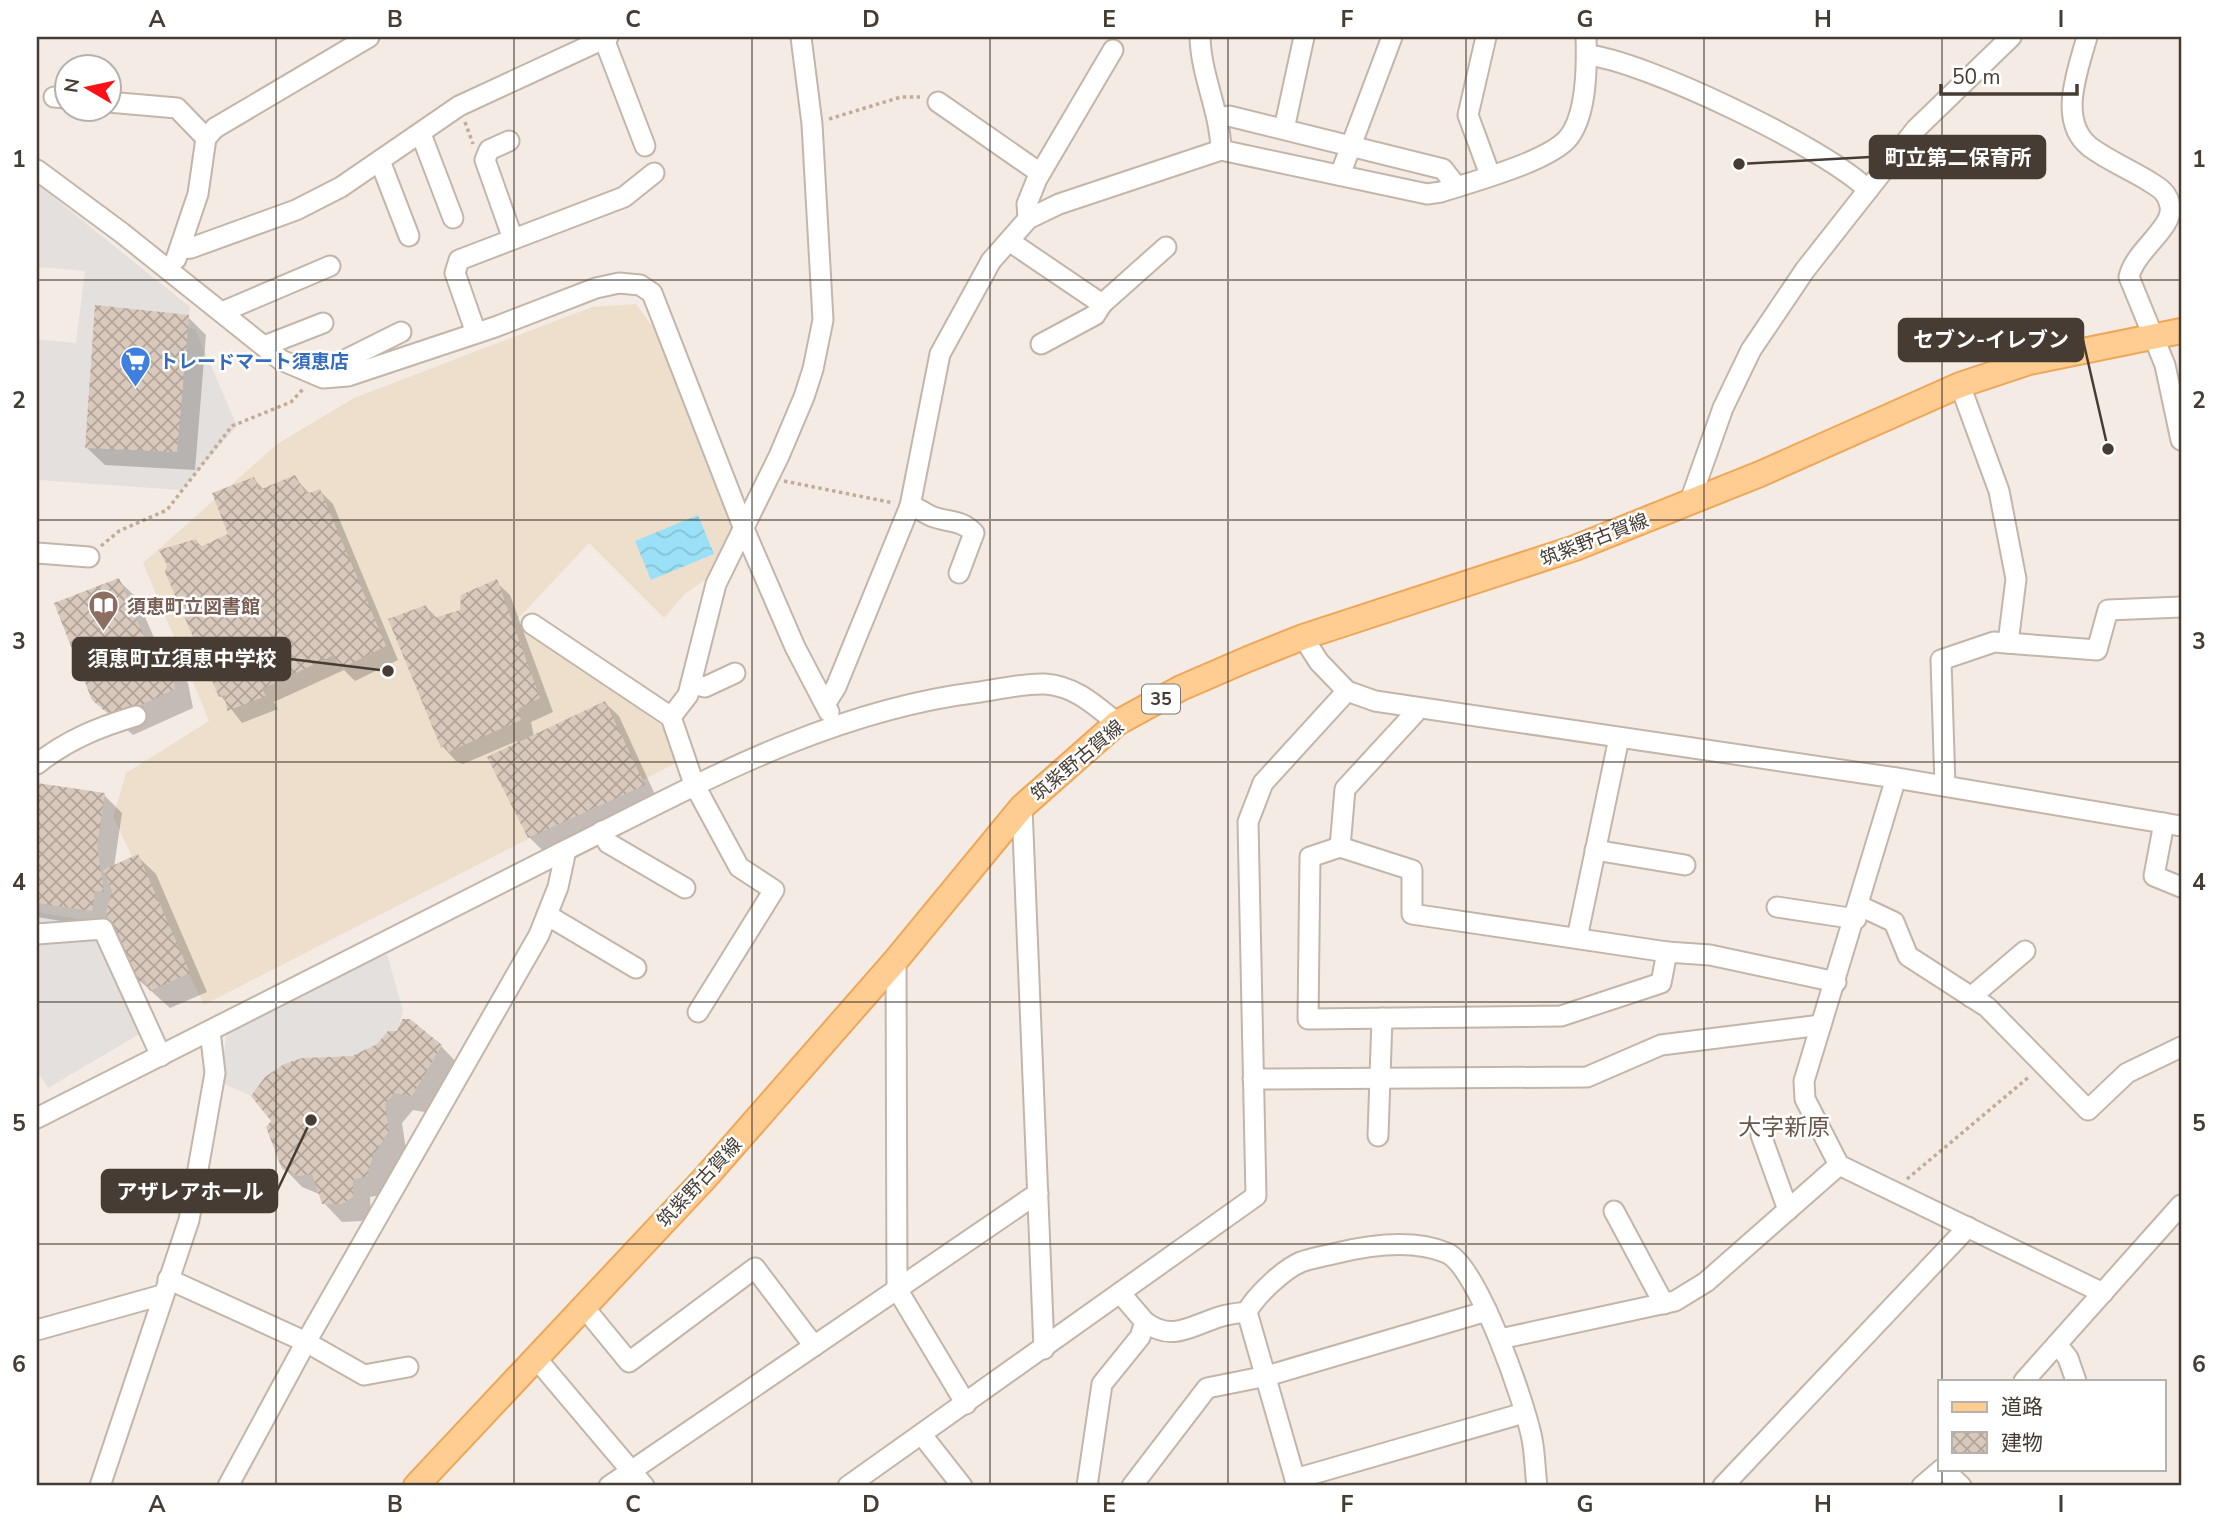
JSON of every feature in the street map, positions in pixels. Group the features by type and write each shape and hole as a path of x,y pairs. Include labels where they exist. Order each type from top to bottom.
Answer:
{"main road":[{"name":"筑紫野古賀線","path":"416,1486 705,1178 895,960 977,857 1022,807 1117,723 1199,680 1303,637 1575,548 1760,474 1959,385 2029,362 2181,331"}],"street":[{"path":"171,271 181,249 198,194 206,138 215,128 369,37"},
{"path":"671,717 688,695 716,584 769,478 807,387 823,320 812,124 802,37"},
{"path":"1200,37 1200,58 1218,118 1221,150"},
{"path":"1284,129 1304,37"},
{"path":"1340,175 1392,37"},
{"path":"1486,37 1468,114 1490,175"},
{"path":"1690,501 1723,408 1751,350 1805,270 1916,129 2011,37"},
{"path":"2087,37 2072,93 2075,129 2089,146 2164,191 2171,207 2166,225 2132,263 2129,277 2165,365 2181,440"},
{"path":"181,249 296,210 341,187 459,106 606,38 645,146"},
{"path":"826,703 836,687 910,506 940,354 991,261 1028,219 1059,204 1221,150 1427,194 1457,187 1552,153 1567,139 1577,124 1586,46 1806,146 1854,175 1868,190"},
{"path":"1028,219 1027,204 1040,173 1113,50"},
{"path":"939,102 1040,173"},
{"path":"122,103 177,108 206,138"},
{"path":"1218,118 1229,116 1443,169 1457,187"},
{"path":"421,134 453,218"},
{"path":"509,141 489,150 485,160 513,239"},
{"path":"380,161 408,236"},
{"path":"37,170 171,271 281,360 321,376 365,370 618,283 640,285 652,293 744,529 794,647 826,703 834,726"},
{"path":"477,333 455,273 459,260 624,197 654,173"},
{"path":"1009,241 1102,304"},
{"path":"1041,344 1095,315 1102,304 1166,247"},
{"path":"222,312 330,265"},
{"path":"264,346 323,323"},
{"path":"321,376 333,366 401,332"},
{"path":"1959,385 1999,492 2016,579 2008,643"},
{"path":"910,506 923,509 930,516 965,523 974,533 958,573"},
{"path":"37,553 89,557"},
{"path":"1945,786 1941,660 1993,642 2097,650 2109,611 2181,607"},
{"path":"532,624 671,717 694,784 738,866 774,890 698,1012"},
{"path":"1303,637 1319,663 1347,691 1375,701 1896,778 2172,825 2154,876 2181,887"},
{"path":"691,684 705,687 735,673"},
{"path":"39,1112 161,1056 694,784 834,726 884,709 952,695 1044,684 1076,692 1117,723"},
{"path":"848,1486 1256,1196 1248,822 1263,783 1347,691"},
{"path":"1340,847 1345,789 1415,713"},
{"path":"37,764 61,746 105,725 136,716"},
{"path":"1577,938 1619,737"},
{"path":"1896,778 1858,912 1804,1081 1805,1099 1839,1165 2102,1293"},
{"path":"1022,807 1044,1349"},
{"path":"602,831 608,843 685,888"},
{"path":"1667,952 1661,983 1562,1016 1308,1019 1310,857 1340,847 1412,870 1412,914 1667,952 1710,955 1836,982"},
{"path":"228,1486 306,1342 539,935 558,887 566,850"},
{"path":"1595,850 1685,865"},
{"path":"1777,907 1858,912 1894,922 1908,956 1987,1007 2088,1110 2127,1073 2181,1047"},
{"path":"547,915 636,968"},
{"path":"37,934 45,931 103,929 161,1056"},
{"path":"1971,997 2025,951"},
{"path":"895,960 897,1289 966,1404"},
{"path":"1378,1136 1382,1018"},
{"path":"1253,1079 1587,1077 1661,1045 1821,1025"},
{"path":"100,1486 189,1220 215,1073 210,1031"},
{"path":"1761,1135 1788,1210"},
{"path":"1500,1339 1675,1301 1706,1282 1839,1165"},
{"path":"609,1486 638,1478 814,1346 1038,1193"},
{"path":"1614,1211 1664,1304"},
{"path":"2025,1380 2102,1293 2178,1218"},
{"path":"1723,1486 1968,1227"},
{"path":"1524,1413 1296,1483 1247,1312 1254,1298 1298,1263 1358,1248 1414,1245 1449,1254 1463,1270 1500,1339 1524,1413 1532,1438 1534,1485"},
{"path":"583,1306 629,1362 755,1268 814,1346"},
{"path":"37,1329 165,1287 306,1342 364,1376 408,1367"},
{"path":"1121,1294 1145,1322 1156,1330 1179,1334 1219,1317 1247,1312"},
{"path":"1132,1486 1207,1388 1267,1376 1487,1311"},
{"path":"1087,1486 1102,1384 1140,1337 1145,1322"},
{"path":"2057,1344 2068,1358 2077,1380"},
{"path":"535,1357 638,1478"},
{"path":"922,1435 962,1486"},
{"path":"1922,1486 1941,1470"},
{"path":"1943,1470 1961,1486"}],"path":[{"path":"812,124 901,97 922,97 939,102"},
{"path":"459,106 473,145 485,160"},
{"path":"89,557 119,531 167,510 232,426 291,402 321,376"},
{"path":"769,478 910,506"},
{"path":"1892,1191 2043,1065"}],"shaded area":[{"path":"37,184 190,307 189,315 95,306 85,447 177,452 188,328 195,329 237,426 181,490 37,480 37,339 76,343 85,271 37,267"},
{"path":"636,304 664,342 736,530 716,572 685,594 664,618 589,543 516,621 660,724 682,760 204,1005 113,817 126,773 209,721 143,563 277,444 354,398 592,307"},
{"path":"37,912 97,922 115,969 139,982 153,1026 48,1088 37,1070"},
{"path":"387,954 403,1011 397,1031 388,1031 377,1044 352,1056 302,1058 284,1064 265,1077 251,1096 220,1082 227,1030"}],"water":[{"path":"698,515 714,554 651,580 635,541"}],"building":[{"name":"トレードマート須恵店","path":"95,305 189,315 177,452 85,448"},
{"path":"295,475 306,494 320,489 386,646 340,669 334,655 262,689 266,696 227,711 225,695 219,697 165,572 167,565 159,550 196,539 200,547 228,534 212,493 254,477 259,490"},
{"name":"須恵町立図書館","path":"119,578 157,667 170,662 175,689 113,718 92,700 54,603"},
{"path":"497,579 540,698 518,709 521,720 448,752 446,744 441,748 388,619 426,605 431,619 460,610 461,595"},
{"path":"605,701 645,785 528,838 487,757"},
{"path":"37,783 105,793 97,846 104,892 95,891 92,911 37,903"},
{"path":"138,854 190,973 150,991 144,979 139,982 134,970 125,963 106,912 112,891 103,870"},
{"path":"402,1019 410,1019 442,1045 412,1096 394,1093 385,1104 389,1131 373,1156 367,1176 353,1180 353,1197 342,1204 322,1204 312,1174 299,1176 282,1169 266,1127 271,1121 251,1096 265,1077 284,1064 302,1058 352,1056 377,1044 388,1031 397,1031"}],"place":[{"name":"町立第二保育所","path":"1739,164"},
{"name":"トレードマート須恵店","path":"136,388"},
{"name":"セブン-イレブン","path":"2108,449"},
{"name":"須恵町立図書館","path":"104,633"},
{"name":"須恵町立須恵中学校","path":"388,671"},
{"name":"アザレアホール","path":"311,1120"}],"district":[{"name":"大字新原","path":"1784,1127"}]}
